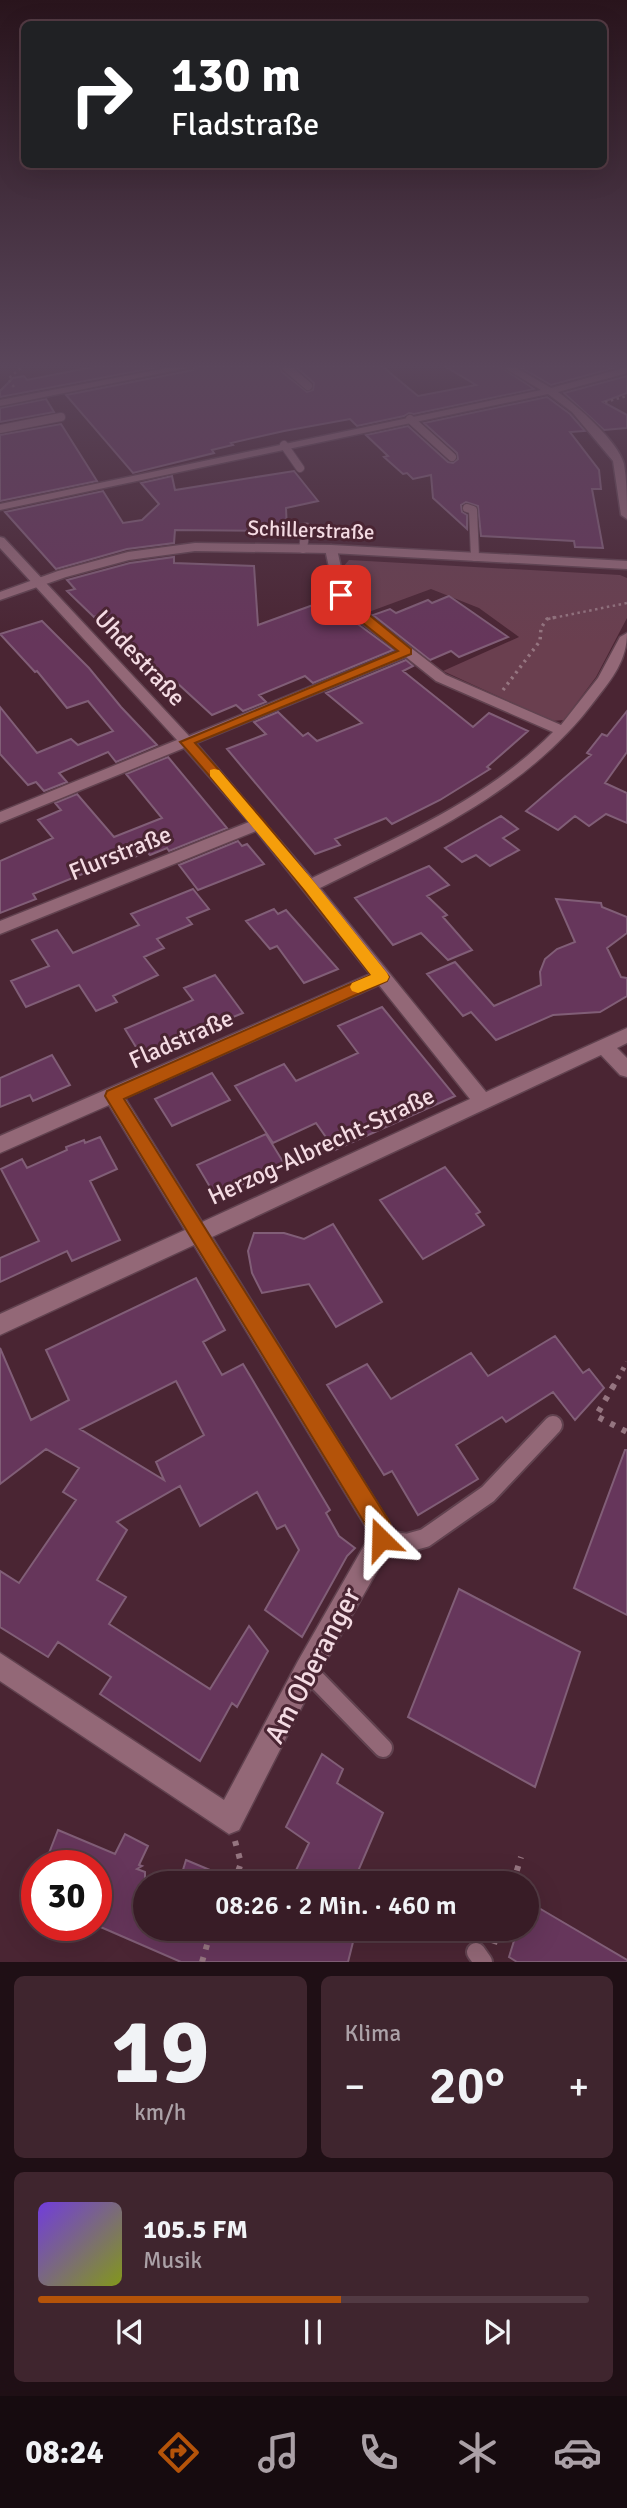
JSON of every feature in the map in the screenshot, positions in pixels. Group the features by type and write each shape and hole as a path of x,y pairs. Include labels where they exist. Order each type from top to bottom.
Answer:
{"street":[{"path":"0,507 222,459"},
{"path":"616,459 627,515"},
{"name":"Uhdestraße","path":"0,541 104,656 187,742 259,824 482,1101"},
{"name":"Schillerstraße","path":"0,596 39,581 128,556 183,549 331,549 627,565"},
{"path":"331,549 341,595 348,606 441,678 563,731"},
{"path":"310,886 464,810 528,766 563,731 604,680 627,637"},
{"path":"0,818 407,652"},
{"name":"Flurstraße","path":"0,928 259,824"},
{"name":"Fladstraße","path":"0,1145 381,977"},
{"name":"Herzog-Albrecht-Straße","path":"0,1325 627,1035"},
{"path":"604,1046 627,1070"},
{"path":"113,1096 381,1529 381,1539"},
{"name":"Am Oberanger","path":"229,1820 307,1670 381,1539"},
{"path":"0,1666 229,1820"}],"lane":[{"path":"293,459 300,468"},
{"path":"467,508 473,510 475,557"},
{"path":"303,548 306,527"},
{"path":"381,1539 407,1543 425,1538 488,1494 553,1425"},
{"path":"307,1670 383,1748"}],"path":[{"path":"495,701 540,640 541,628 547,619 627,603"},
{"path":"627,1362 596,1416 627,1432"},
{"path":"229,1820 241,1863 238,1871"},
{"path":"517,1871 521,1857"},
{"path":"202,1962 208,1941"}],"shaded area":[{"path":"349,560 620,575 627,578 627,618 596,677 564,720 552,721 443,671 519,637 479,608 431,589 366,613 346,582 342,568"}],"building":[{"path":"0,459 83,459 97,481 0,501"},
{"path":"121,459 191,459 133,473"},
{"path":"386,459 444,459 453,463 458,459 590,459 599,470 601,489 592,489 603,548 575,547 574,541 481,536 478,506 466,502 461,505 462,512 467,515 467,529 433,498 431,475 413,479"},
{"path":"294,471 318,501 286,508 287,531 175,530 174,543 127,549 56,569 5,512 103,491 123,523 142,520 159,504 141,483 172,476 175,490"},
{"path":"174,557 174,563 254,566 258,625 324,601 328,608 348,624 355,622 393,650 313,683 305,676 259,695 266,702 243,711 236,705 212,715 176,682 171,684 103,613 94,617 67,591 75,589 67,580 130,563"},
{"path":"449,596 508,637 459,657 451,651 430,660 373,615 390,609 396,613 428,600 432,603"},
{"path":"42,621 89,668 157,745 116,762 108,752 59,773 67,782 44,791 36,782 28,785 0,754 0,707 37,753 71,739 78,745 113,731 88,701 67,708 37,671 35,672 0,634"},
{"path":"406,660 413,666 403,671 473,727 489,713 528,731 487,767 490,769 440,800 392,824 386,818 335,839 340,845 315,854 227,749 266,734 254,722 278,712 303,736 308,733 317,741 362,723 326,693"},
{"path":"627,711 627,752 605,783 627,793 627,823 606,814 589,826 575,816 558,830 526,811 591,755 587,753 602,734 607,736"},
{"path":"168,757 227,828 169,851 167,848 150,855 147,852 124,861 122,858 33,894 36,899 0,913 0,861 53,838 38,820 61,810 55,803 77,794 114,837 162,818 126,774"},
{"path":"501,816 518,829 503,838 519,850 490,866 476,855 462,862 445,848"},
{"path":"238,841 242,846 247,844 264,864 198,890 179,865"},
{"path":"429,866 449,885 427,896 447,915 443,917 472,950 448,960 421,933 393,945 355,898"},
{"path":"193,889 209,909 187,918 192,924 157,939 164,948 144,957 158,975 113,996 117,1002 96,1011 79,985 26,1007 11,981 49,966 32,940 57,930 73,953 139,925 131,914"},
{"path":"556,899 601,903 602,907 627,917 627,933 607,948 621,977 627,978 627,996 600,1012 553,1015 496,1040 471,1012 463,1016 427,974 455,962 494,1006 541,985 540,972 545,959 557,949 575,942"},
{"path":"274,909 278,914 286,910 338,969 304,983 277,946 270,949 246,921"},
{"path":"215,975 243,1013 211,1026 209,1023 142,1057 125,1029 193,1000 184,988"},
{"path":"382,1007 455,1096 335,1150 316,1123 273,1143 235,1086 284,1064 296,1081 358,1053 338,1026"},
{"path":"52,1055 70,1085 33,1101 30,1095 0,1107 0,1078"},
{"path":"212,1073 230,1100 172,1126 155,1099"},
{"path":"266,1134 285,1165 216,1197 197,1165"},
{"path":"100,1137 117,1169 90,1181 120,1240 72,1261 67,1251 0,1282 0,1258 39,1241 1,1169 22,1159 27,1168 67,1150 66,1147"},
{"path":"445,1167 480,1212 476,1214 484,1225 423,1259 380,1200"},
{"path":"333,1224 382,1302 336,1327 309,1284 262,1293 252,1273 248,1251 254,1233 284,1233 304,1239"},
{"path":"196,1278 225,1330 203,1342 222,1375 243,1364 330,1510 326,1513 339,1536 355,1548 347,1556 302,1637 265,1610 299,1550 285,1525 277,1529 257,1492 200,1526 180,1486 117,1522 127,1530 97,1580 126,1597 109,1624 210,1689 249,1626 268,1651 237,1707 232,1703 200,1761 100,1694 111,1677 58,1642 48,1657 0,1627 0,1571 19,1583 76,1500 63,1492 79,1468 46,1449 0,1484 0,1348 31,1420 69,1400 46,1350","holes":["176,1381 204,1435 156,1462 164,1480 80,1429"]},
{"path":"555,1336 583,1373 589,1369 604,1388 575,1420 553,1392 506,1422 502,1417 456,1445 478,1479 418,1515 392,1471 384,1475 327,1385 367,1364 391,1399 471,1353 488,1376"},
{"path":"627,1450 627,1615 574,1588"},
{"path":"459,1589 580,1652 535,1787 408,1717"},
{"path":"322,1754 343,1769 337,1783 383,1813 358,1871 296,1871 309,1843 286,1827"},
{"path":"58,1830 106,1850 50,1850"},
{"path":"125,1834 148,1846 139,1865 142,1866 137,1869 142,1871 133,1871 133,1941 353,1942 348,1962 181,1962 112,1932 112,1853 115,1854"},
{"path":"186,1860 212,1871 183,1871"},
{"path":"539,1908 627,1962 517,1962 509,1957 514,1941 539,1941"}],"slow traffic":[{"path":"214,773 310,886 381,977 358,987"}],"route":[{"path":"341,595 348,606 407,652 187,742 259,824 381,977 113,1096 381,1529 381,1539"}]}
